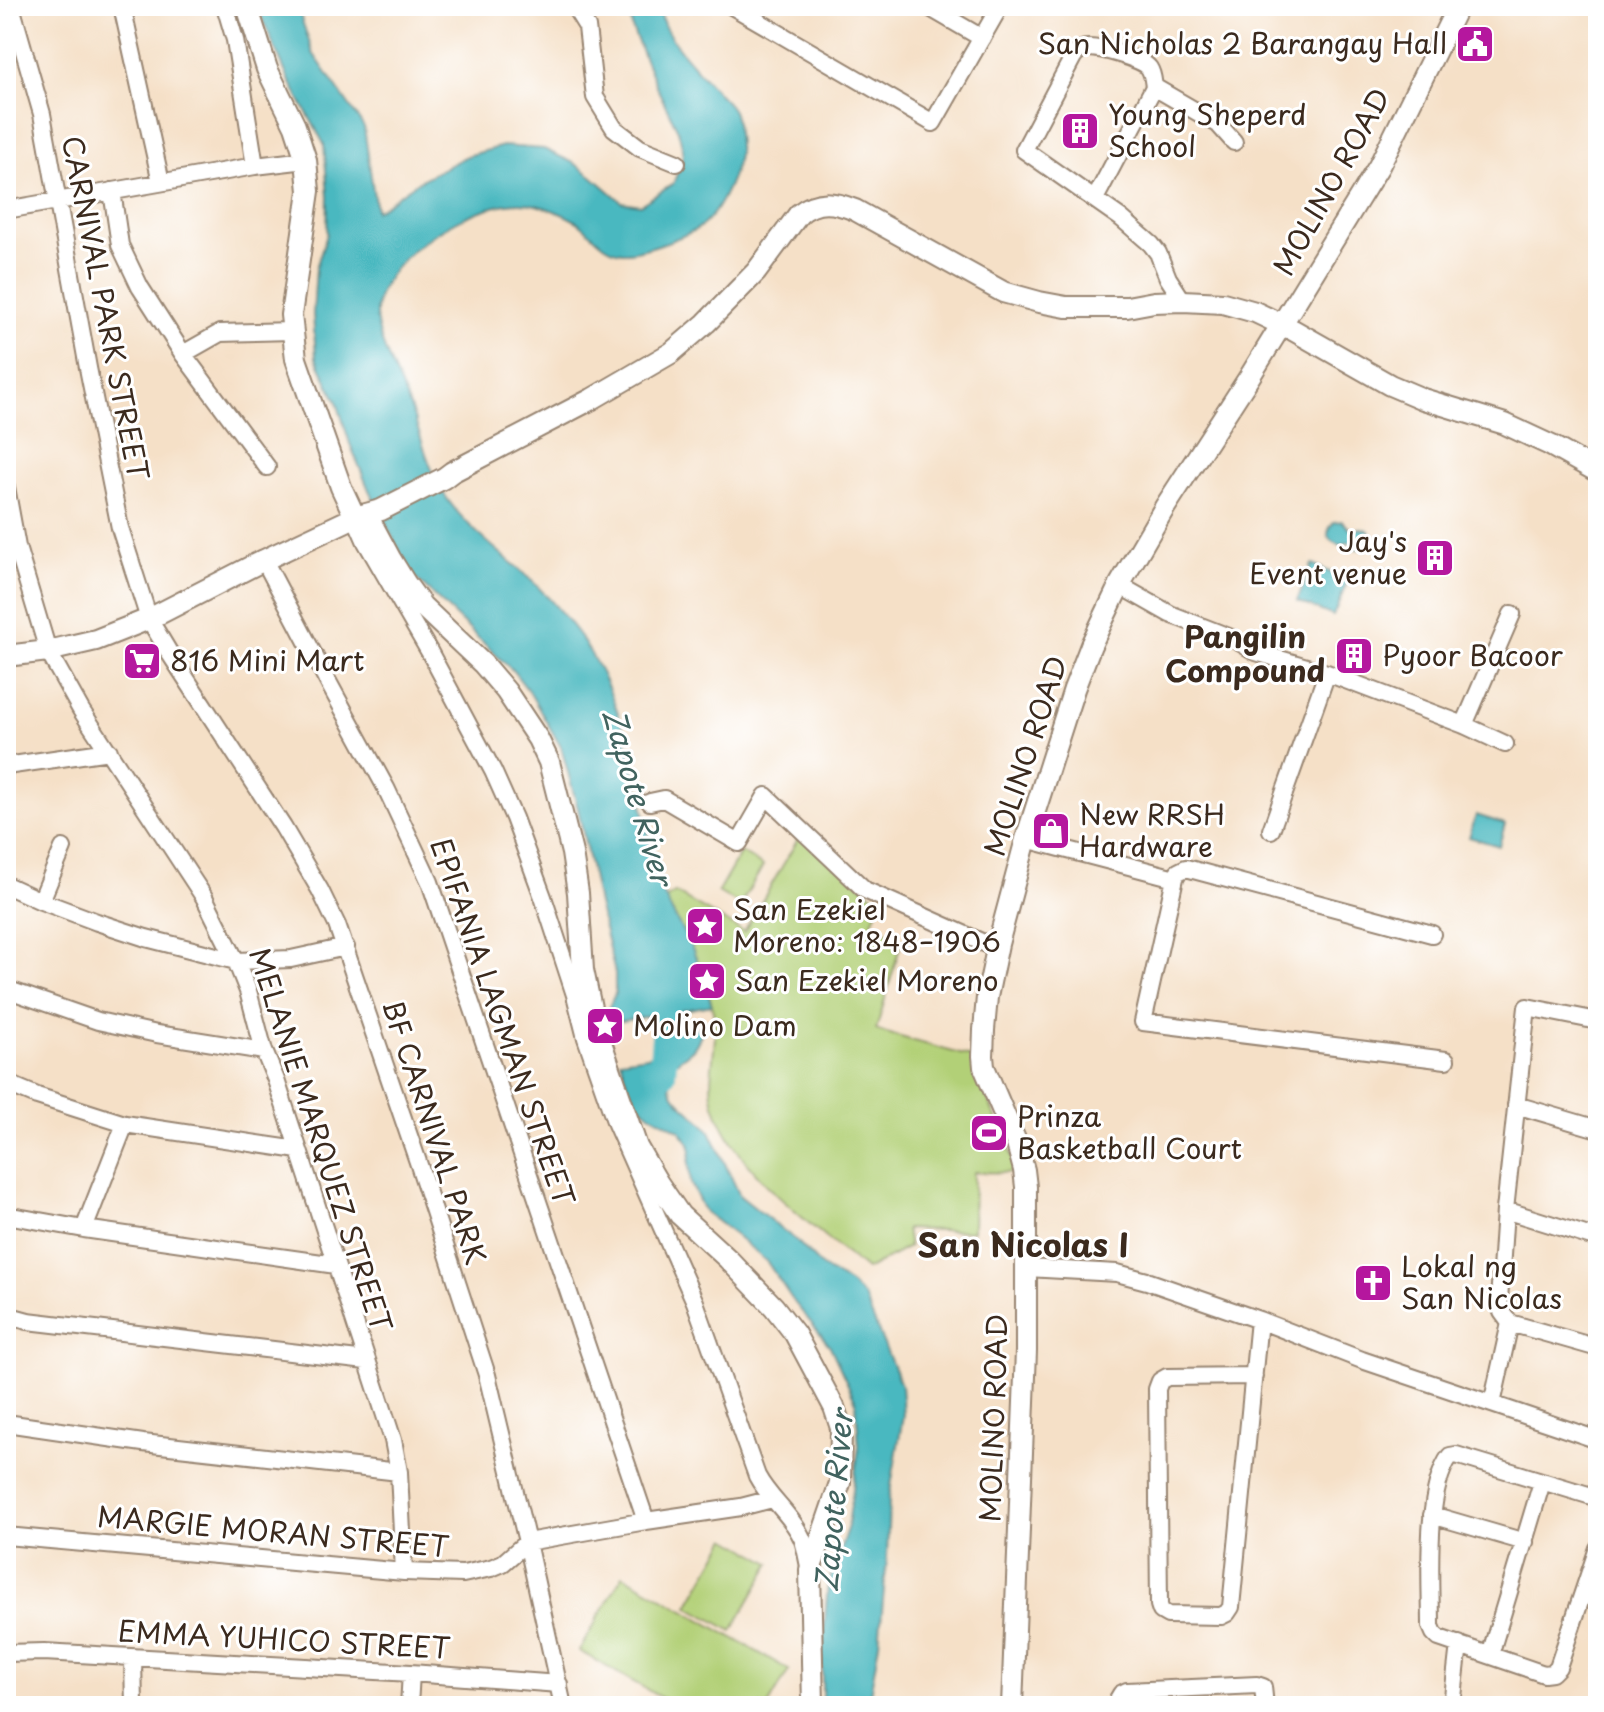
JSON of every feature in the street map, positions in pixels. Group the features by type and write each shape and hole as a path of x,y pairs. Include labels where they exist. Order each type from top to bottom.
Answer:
{"main road":[{"path":"247,6 267,69 295,126 306,160 309,191 294,287 292,331 296,359 306,391 341,487 368,514 390,558 414,595 483,664 506,691 538,739 549,762 572,853 583,970 594,1022 637,1147 680,1215 728,1259 795,1334 834,1407 841,1428 840,1483 810,1570 813,1706"},
{"name":"MOLINO ROAD","path":"1012,1706 1027,1268 1024,1170 1017,1144 988,1078 983,1056 987,997 997,949 1026,839 1074,689 1120,584 1379,166 1458,6"},
{"path":"6,656 48,651 96,640 149,619 264,560 444,478 592,399 671,353 706,323 756,272 799,214 807,207 822,202 855,210 1003,292 1066,307 1127,307 1183,301 1223,303 1255,312 1390,385 1423,399 1505,424 1598,472"}],"street":[{"name":"CARNIVAL PARK STREET","path":"11,6 42,114 120,528 149,619"},
{"path":"122,6 161,182"},
{"path":"225,6 235,40 255,166"},
{"path":"574,6 587,27 595,97 614,128 640,148 677,163"},
{"path":"927,6 982,38"},
{"path":"737,10 933,123 1000,6"},
{"path":"1095,199 1154,87 1149,67 1139,59 1088,47 1073,57 1024,150 1121,218 1151,244 1183,301"},
{"path":"1154,87 1218,124 1234,142"},
{"path":"6,210 255,166 306,160"},
{"path":"112,191 120,245 140,287 183,354 267,467"},
{"path":"183,354 220,333 292,331"},
{"name":"MELANIE MARQUEZ STREET","path":"6,487 11,548 48,651 81,710 204,897 248,991 264,1051 393,1440 399,1472 404,1572"},
{"path":"368,514 366,542 429,651 493,771 514,818 616,1124 695,1302 757,1476 803,1539 810,1570"},
{"name":"EPIFANIA LAGMAN STREET","path":"264,560 386,788 430,882 646,1521"},
{"path":"1120,584 1170,614 1234,639 1256,652 1327,673 1464,725 1505,744"},
{"path":"1464,725 1512,614"},
{"name":"BF CARNIVAL PARK","path":"149,619 283,827 320,890 346,947 487,1375 563,1706"},
{"path":"1271,830 1327,673"},
{"path":"6,766 109,751"},
{"path":"650,802 664,799 739,843 766,796 865,890 997,949"},
{"path":"1026,839 1175,878"},
{"path":"41,901 63,848"},
{"path":"1432,934 1186,868 1178,872 1175,878 1143,1022 1446,1060"},
{"path":"6,885 97,922 236,961 291,959 346,947"},
{"path":"6,989 98,1021 264,1051"},
{"path":"1598,1021 1527,1007 1505,1210 1499,1301 1510,1323 1598,1348"},
{"path":"6,1083 125,1124 298,1150"},
{"path":"1516,1105 1598,1129"},
{"path":"84,1229 125,1124"},
{"path":"1505,1210 1598,1239"},
{"path":"6,1215 336,1265"},
{"path":"1027,1268 1117,1273 1147,1281 1362,1360 1598,1440"},
{"path":"6,1315 28,1321 366,1361"},
{"path":"1254,1376 1167,1377 1160,1381 1157,1389 1159,1605 1161,1611 1168,1615 1221,1616 1231,1607 1254,1376 1259,1320"},
{"path":"1492,1404 1510,1323"},
{"path":"6,1423 143,1443 399,1472"},
{"path":"1598,1498 1456,1455 1450,1456 1436,1492 1432,1515 1431,1626 1434,1633 1439,1638 1544,1674 1552,1673 1558,1667 1598,1548"},
{"path":"1490,1655 1542,1482"},
{"path":"527,1542 741,1507 772,1499"},
{"path":"1432,1515 1525,1542"},
{"name":"MARGIE MORAN STREET","path":"6,1536 404,1572 463,1574 503,1563 527,1542"},
{"path":"1452,1706 1459,1644"},
{"name":"EMMA YUHICO STREET","path":"6,1653 44,1652 559,1684"},
{"path":"133,1658 134,1706"},
{"path":"409,1706 411,1673"},
{"path":"1117,1706 1121,1694 1127,1691 1257,1685 1263,1687 1265,1706"}],"green space":[{"path":"801,834 880,901 872,923 902,940 876,1030 978,1059 982,1086 1018,1173 974,1172 973,1231 906,1229 909,1247 866,1270 778,1196 757,1175 724,1129 712,1094 715,1024 708,991 689,944 665,899 675,893 744,932"},
{"path":"741,852 763,866 740,905 718,892"},
{"path":"727,1538 771,1563 732,1631 688,1606"},
{"path":"623,1575 789,1670 768,1706 676,1706 579,1651"}],"water":[{"path":"259,6 297,6 313,53 364,127 376,211 419,181 467,156 503,146 544,149 574,163 622,202 640,205 673,184 683,150 678,130 632,28 630,6 659,6 664,25 675,44 733,111 738,146 736,165 716,209 698,228 653,246 623,252 609,248 576,221 546,208 515,203 490,208 437,232 414,250 394,270 381,291 376,312 383,345 444,494 470,525 551,600 596,663 610,693 631,756 664,894 693,951 712,1005 610,1023 608,1009 615,994 615,973 561,747 530,693 513,671 410,573 369,490 337,402 316,358 313,314 316,268 327,234 324,144 288,78"},
{"path":"1342,521 1353,532 1359,528 1368,530 1372,535 1371,544 1365,550 1354,548 1349,542 1340,545 1332,541 1328,533 1331,526 1334,522"},
{"path":"1312,564 1348,580 1333,616 1297,601"},
{"path":"1476,815 1505,824 1499,846 1469,837"},
{"path":"703,1026 695,1046 671,1069 669,1079 673,1092 710,1131 740,1196 798,1242 822,1267 850,1284 864,1297 901,1385 903,1416 889,1498 879,1643 868,1706 822,1706 822,1651 828,1585 848,1526 859,1446 856,1402 830,1346 767,1262 704,1211 691,1184 689,1143 680,1131 638,1104 628,1086 620,1060 654,1055 653,1040"}],"waterway":[{"name":"Zapote River","path":"656,976 667,1015 662,1073"}],"place":[{"name":"San Nicholas 2 Barangay Hall","path":"1475,44"},
{"name":"Young Sheperd School","path":"1080,131"},
{"name":"Jay's Event venue","path":"1435,558"},
{"name":"Pyoor Bacoor","path":"1354,656"},
{"name":"816 Mini Mart","path":"142,661"},
{"name":"New RRSH Hardware","path":"1051,831"},
{"name":"San Ezekiel Moreno: 1848–1906","path":"705,926"},
{"name":"San Ezekiel Moreno","path":"707,981"},
{"name":"Molino Dam","path":"605,1026"},
{"name":"Prinza Basketball Court","path":"989,1133"},
{"name":"Lokal ng San Nicolas","path":"1373,1283"}],"district":[{"name":"Pangilin Compound","path":"1245,655"},
{"name":"San Nicolas I","path":"1023,1246"}]}
